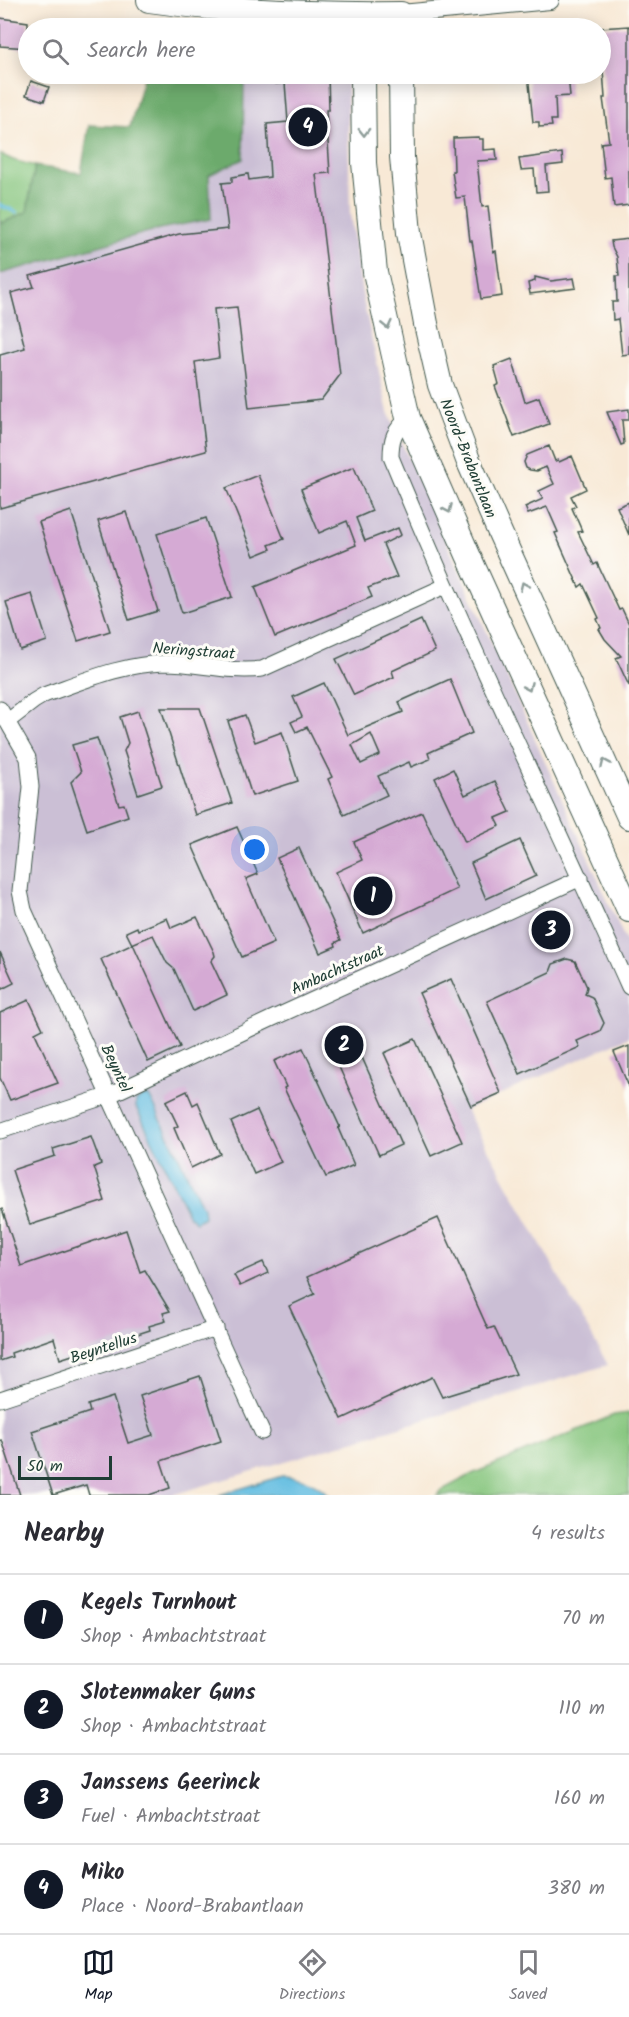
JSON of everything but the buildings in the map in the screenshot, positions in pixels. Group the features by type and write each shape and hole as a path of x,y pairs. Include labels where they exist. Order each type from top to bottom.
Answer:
{"main road":[{"path":"149,0 252,5 317,15 401,14"},
{"path":"363,84 364,164 375,272 408,418 629,910"},
{"name":"Noord-Brabantlaan","path":"401,84 402,158 409,234 440,385 477,482 627,809"}],"street":[{"path":"401,14 550,0"},
{"path":"408,418 397,429 391,446 391,457 445,586 581,878 629,987"},
{"name":"Neringstraat","path":"4,715 44,695 129,666 166,663 241,672 262,669 445,586"},
{"name":"Beyntel","path":"4,715 28,758 31,787 20,891 24,910 262,1432"},
{"name":"Ambachtstraat","path":"110,1095 271,1018 581,878"},
{"path":"0,1131 110,1095"},
{"name":"Beyntellus","path":"0,1399 216,1328"}],"shaded area":[{"path":"244,84 347,84 350,214 363,299 388,412 629,948 629,1037 466,1110 608,1365 172,1495 0,1495 0,274 159,229 211,219 209,175 243,159"}],"green space":[{"path":"141,84 244,84 243,159 209,175 211,219 159,229 0,274 0,221 2,223 27,212 35,166 81,173 89,125 130,127"},
{"path":"0,154 35,166 27,212 2,223 0,221"},
{"path":"629,1413 629,1495 437,1495 472,1474 614,1415"}],"water":[{"path":"143,1096 149,1096 151,1099 203,1208 204,1217 196,1222 189,1216 136,1107 136,1101"},
{"path":"282,1476 307,1481 329,1495 219,1495"}],"waterway":[{"path":"0,205 16,212"}],"place":[{"name":"Miko","path":"308,127"},
{"name":"Kegels Turnhout","path":"373,896"},
{"name":"Janssens Geerinck","path":"551,930"},
{"name":"Slotenmaker Guns","path":"344,1045"}]}
